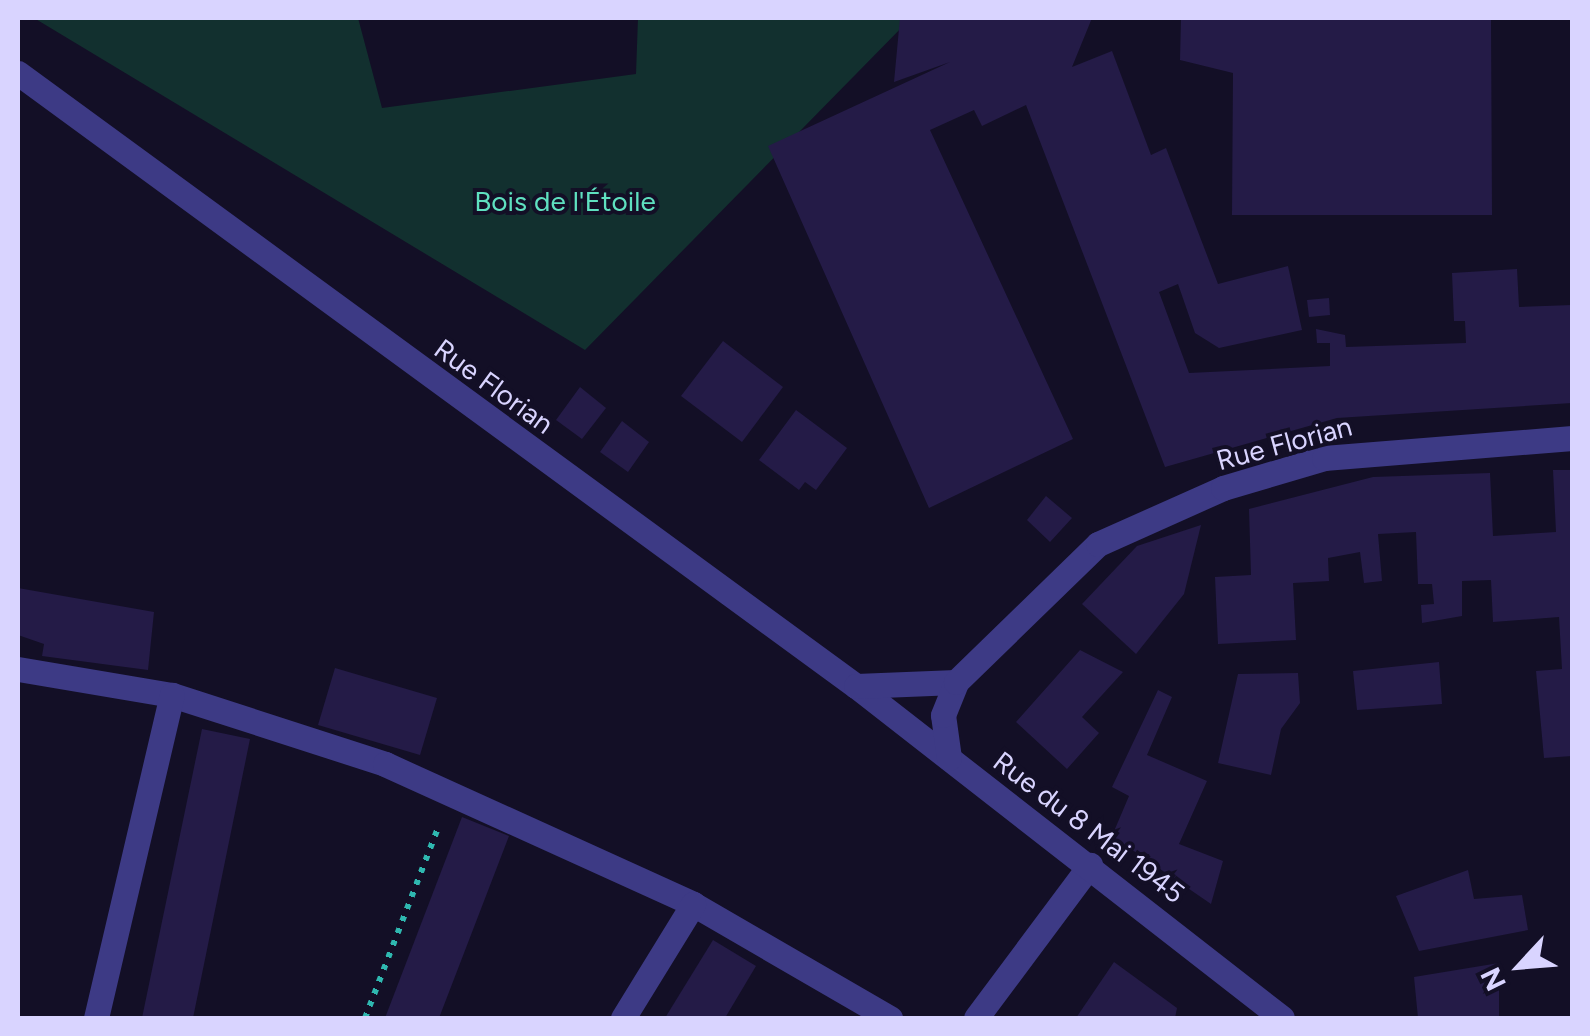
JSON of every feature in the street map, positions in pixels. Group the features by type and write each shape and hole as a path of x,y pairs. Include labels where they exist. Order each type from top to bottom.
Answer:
{"street":[{"name":"Rue Florian","path":"18,73 856,686"},
{"name":"Rue Florian","path":"956,682 1098,544 1222,488 1324,458 1572,438"},
{"path":"18,669 172,695 452,791 693,904 890,1018"},
{"path":"856,686 956,682 943,714 949,758"},
{"name":"Rue du 8 Mai 1945","path":"856,686 1282,1018"},
{"path":"96,1018 172,695"},
{"path":"989,1014 1090,865"},
{"path":"623,1018 693,904"}],"path":[{"path":"365,1018 452,791"}],"green space":[{"name":"Bois de l'Étoile","path":"34,18 358,18 382,108 636,74 638,18 911,18 585,350"}],"building":[{"path":"900,18 1092,18 1072,67 1112,51 1151,155 1166,148 1218,284 1288,266 1302,330 1219,348 1195,333 1178,284 1159,292 1189,373 1330,366 1330,343 1317,343 1316,329 1345,335 1346,347 1466,343 1465,321 1454,321 1452,273 1517,269 1519,307 1572,305 1572,403 1337,418 1165,467 1026,105 982,126 974,110 930,130 1073,439 929,508 768,146 950,62 894,82"},
{"path":"1181,18 1491,18 1492,215 1232,215 1233,73 1180,60"},
{"path":"1329,298 1330,315 1309,317 1307,300"},
{"path":"723,341 783,387 742,442 681,396"},
{"path":"580,387 606,408 582,439 556,420"},
{"path":"796,410 847,448 816,490 805,482 799,490 759,460"},
{"path":"622,421 649,442 628,472 600,452"},
{"path":"1553,470 1572,470 1572,756 1544,758 1536,671 1562,669 1559,617 1493,622 1491,580 1462,581 1462,616 1422,623 1421,605 1434,604 1432,584 1418,584 1416,532 1378,534 1382,581 1364,583 1360,552 1328,558 1329,581 1293,583 1296,640 1218,644 1215,577 1251,575 1249,509 1373,477 1490,473 1493,536 1556,532"},
{"path":"1046,496 1072,518 1050,542 1027,520"},
{"path":"1201,525 1184,594 1136,654 1082,604 1137,546"},
{"path":"18,588 154,612 148,670 42,656 44,644 18,635"},
{"path":"1080,650 1123,672 1082,717 1099,733 1067,769 1016,722"},
{"path":"1439,662 1442,704 1357,710 1353,671"},
{"path":"335,668 437,698 420,755 318,725"},
{"path":"1298,673 1300,703 1281,729 1271,775 1218,763 1238,674"},
{"path":"1158,690 1172,697 1147,755 1207,781 1179,844 1223,861 1211,904 1112,836 1129,796 1112,787"},
{"path":"202,729 250,739 193,1018 142,1018"},
{"path":"462,817 509,836 439,1018 385,1018"},
{"path":"1468,870 1474,899 1522,895 1528,930 1419,951 1396,896"},
{"path":"713,940 756,966 725,1018 665,1018"},
{"path":"1114,962 1177,1008 1175,1018 1076,1018"},
{"path":"1499,963 1499,1018 1418,1018 1414,977"}]}
